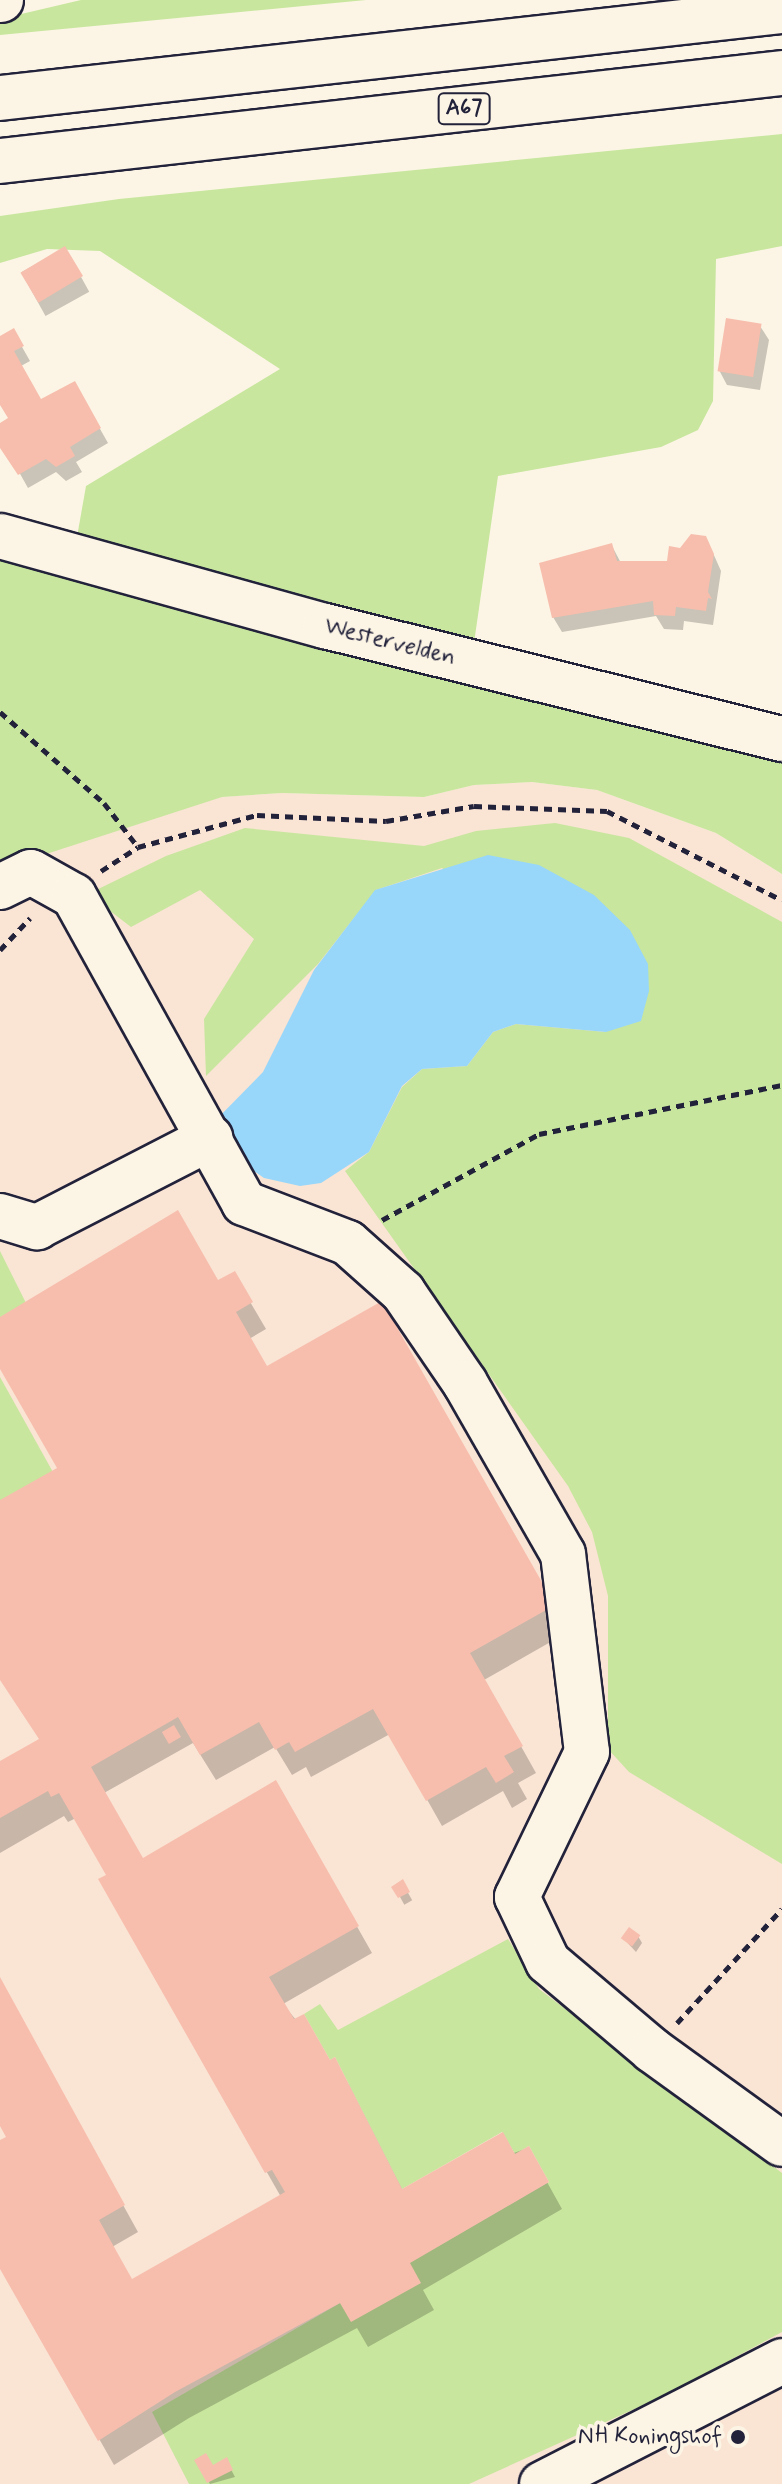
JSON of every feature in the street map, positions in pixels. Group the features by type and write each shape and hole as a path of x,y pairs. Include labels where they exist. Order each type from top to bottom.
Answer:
{"main road":[{"path":"0,98 782,11"},
{"name":"A67","path":"0,161 782,73"},
{"name":"Westervelden","path":"0,536 325,626 782,739"},
{"path":"0,887 31,872 69,891 244,1203 348,1243 403,1292 465,1383 563,1554 587,1752 517,1897 548,1962 652,2050 782,2144"},
{"path":"0,1216 37,1227 210,1138"},
{"path":"542,2484 782,2361"}],"path":[{"path":"0,712 104,803 138,847"},
{"path":"0,950 34,914 138,847 257,815 386,821 474,806 607,811 746,877 782,900"},
{"path":"348,1243 466,1170 539,1134 782,1085"},
{"path":"652,2050 782,1909"}],"shaded area":[{"path":"532,782 597,790 716,833 782,874 782,2484 0,2484 0,874 52,844 221,797 282,793 424,797 474,785"}],"green space":[{"path":"81,0 366,0 0,35 0,19"},
{"path":"782,134 782,246 716,259 713,401 698,430 661,447 498,476 473,650 77,537 86,486 280,369 100,251 47,249 0,263 0,216 119,199"},
{"path":"0,550 782,751 782,874 716,833 597,790 532,782 474,785 424,797 282,793 222,797 0,869"},
{"path":"555,823 629,838 782,922 782,1864 629,1772 608,1749 608,1596 592,1532 568,1486 345,1171 369,1152 402,1087 422,1069 467,1066 493,1032 516,1024 606,1032 442,868 376,890 318,964 206,1076 204,1019 254,939 200,890 131,927 88,894 166,856 245,828 424,846 476,831"},
{"path":"0,1251 29,1309 0,1326"},
{"path":"0,1377 54,1474 0,1505"},
{"path":"508,1939 539,1989 782,2173 782,2332 661,2397 469,2484 189,2484 152,2412 549,2182 529,2146 515,2154 502,2132 402,2189 335,2057 330,2060 304,2014 320,2004 338,2030"}],"water":[{"path":"488,855 539,865 594,895 630,930 648,964 649,991 641,1021 606,1032 516,1024 493,1032 467,1066 422,1069 402,1086 369,1152 321,1183 300,1186 264,1178 231,1155 212,1124 263,1072 314,970 375,890"}],"building":[{"path":"65,246 83,276 38,303 20,273"},
{"path":"726,318 762,324 753,377 718,371"},
{"path":"14,328 24,346 14,351 41,399 75,381 101,428 70,447 75,456 56,467 46,459 18,475 0,448 0,423 8,418 0,405 0,336"},
{"path":"691,534 706,536 714,554 708,592 712,599 708,598 706,611 676,607 675,616 654,615 653,601 552,618 539,563 612,543 617,561 667,561 669,546 680,548"},
{"path":"178,1210 218,1280 235,1271 253,1302 236,1312 267,1366 382,1301 555,1605 470,1653 523,1746 504,1756 514,1772 496,1783 486,1767 426,1801 373,1709 295,1752 289,1742 275,1750 259,1722 200,1755 178,1717 91,1767 143,1858 276,1780 359,1926 269,1977 294,2019 304,2014 330,2060 335,2057 402,2189 503,2132 515,2154 529,2146 549,2182 410,2263 421,2283 351,2322 340,2303 175,2392 98,2441 0,2269 0,2140 6,2137 0,2126 0,1977 125,2205 99,2220 132,2279 285,2192 272,2170 265,2173 98,1879 106,1875 59,1793 51,1797 48,1791 0,1818 0,1761 39,1739 0,1680 0,1500 57,1468 0,1369 0,1317"},
{"path":"174,1725 181,1737 169,1744 162,1732"},
{"path":"403,1879 410,1892 398,1898 391,1887"},
{"path":"629,1927 640,1935 632,1947 621,1938"},
{"path":"206,2453 213,2465 227,2457 233,2470 207,2483 194,2460"}],"place":[{"name":"NH Koningshof","path":"738,2437"}]}
